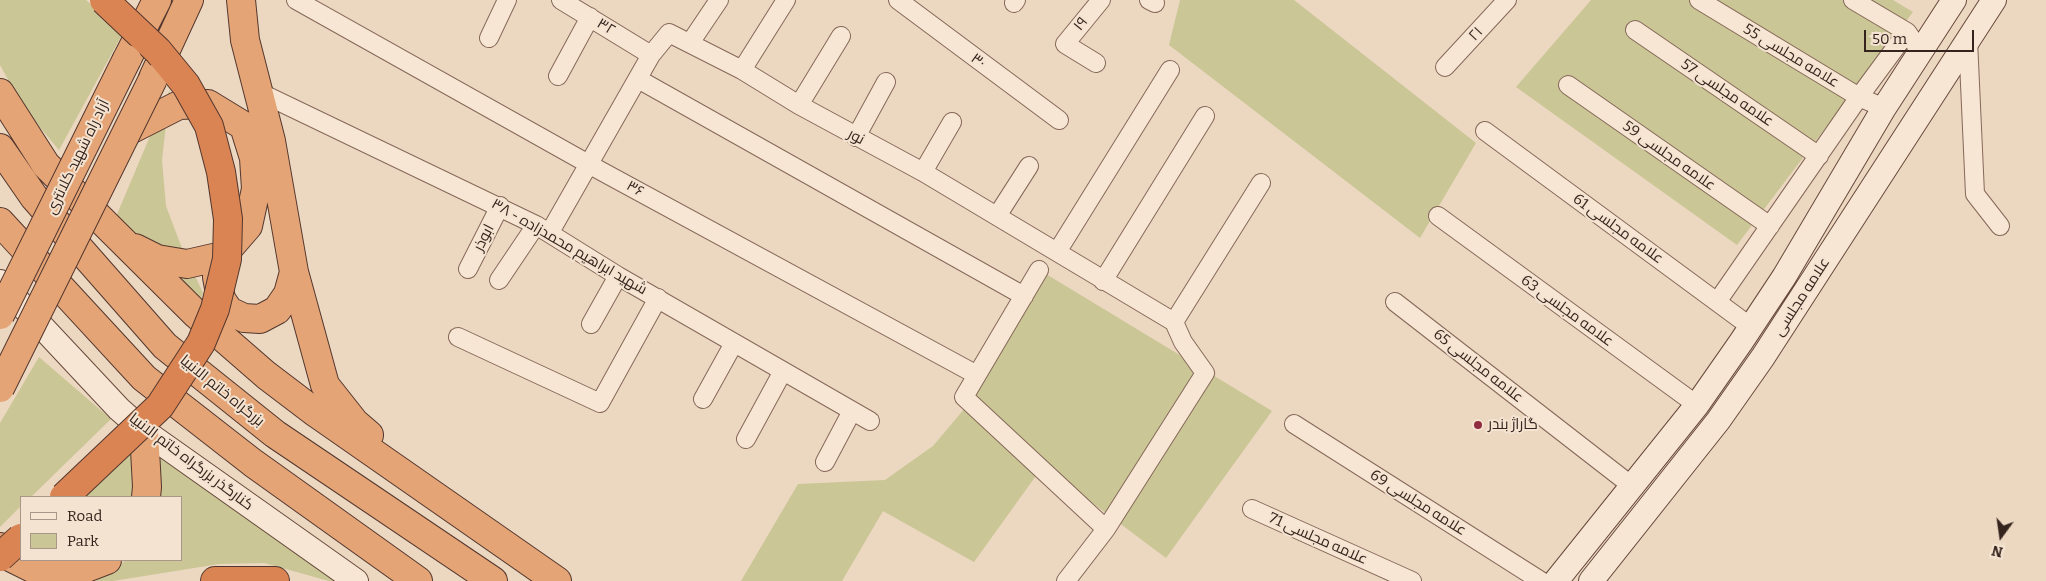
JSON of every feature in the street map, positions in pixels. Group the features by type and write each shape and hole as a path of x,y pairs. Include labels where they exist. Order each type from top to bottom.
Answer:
{"highway":[{"path":"65,496 160,406 200,343 215,309 227,259 228,219 221,172 209,126 186,84 158,51 104,0"},
{"path":"0,388 128,131 189,0"},
{"path":"241,0 245,40 271,142 294,272 325,386 355,423 394,458 417,484"},
{"name":"آزاد راه شهید کلانتری","path":"0,315 153,4"},
{"path":"0,93 46,165 197,315 266,375 417,484 557,581"},
{"path":"128,131 178,105 208,104 244,126 254,158 256,189 248,226 222,256 217,277 221,299 229,311 244,318 260,319 277,310 288,294 294,272"},
{"name":"بزرگراه خاتم الانبیا","path":"0,148 34,197 165,346 275,434 493,581"},
{"path":"0,222 144,378 253,463 418,581"},
{"path":"120,240 157,259 187,264 222,256"},
{"path":"144,431 146,496"},
{"path":"0,557 20,539"},
{"path":"0,547 12,558 38,571 55,574 81,570 104,561"},
{"path":"215,581 275,581"}],"main road":[{"name":"علامه مجلسی","path":"1590,581 1612,556 1718,421 1763,357 1994,0"},
{"name":"علامه مجلسی","path":"1556,581 1591,540 1697,405 1751,327 1784,277 1946,5"},
{"name":"کنارگذر بزرگراه خاتم الانبیا","path":"0,282 144,431 356,581"},
{"path":"1591,540 1612,556"}],"street":[{"name":"۳۶","path":"296,0 589,164 977,375"},
{"path":"489,38 507,0"},
{"name":"۳۲","path":"561,0 651,54"},
{"path":"690,43 719,0"},
{"path":"742,70 786,0"},
{"name":"۳۰","path":"898,0 1059,120"},
{"name":"۱۹","path":"1096,63 1065,44 1101,0"},
{"name":"۲۱","path":"1445,67 1507,0"},
{"name":"علامه مجلسی 55","path":"1699,0 1859,97 1884,108"},
{"path":"1853,0 1907,32 1913,40 1918,54"},
{"path":"558,76 590,17"},
{"name":"علامه مجلسی 57","path":"1634,30 1819,156"},
{"path":"1717,302 1859,97 1907,32"},
{"name":"نور","path":"499,280 543,229 589,164 651,54 669,33 742,70 799,105 923,172 1174,322"},
{"path":"799,105 841,36"},
{"path":"1968,40 1975,194 2000,226"},
{"path":"1057,252 1170,70"},
{"path":"638,79 1024,296"},
{"path":"856,137 886,82"},
{"name":"علامه مجلسی 59","path":"1568,85 1770,226"},
{"name":"شهید ابراهیم محمدزاده - ۳۸","path":"258,91 500,206 543,229 618,276 870,421"},
{"path":"1103,281 1205,116"},
{"path":"923,172 952,122"},
{"name":"علامه مجلسی 61","path":"1485,131 1751,327"},
{"path":"997,216 1029,166"},
{"path":"1066,581 1106,529 1205,373 1183,342 1174,322 1261,183"},
{"name":"ابوذر","path":"468,269 500,206"},
{"name":"علامه مجلسی 63","path":"1438,216 1697,405"},
{"path":"1039,270 964,397 1106,529"},
{"path":"591,324 618,276"},
{"path":"458,337 600,403 658,298"},
{"name":"علامه مجلسی 65","path":"1395,302 1632,486"},
{"path":"703,399 734,343"},
{"path":"746,439 783,371"},
{"path":"825,462 852,411"},
{"name":"علامه مجلسی 69","path":"1294,424 1541,581"},
{"name":"علامه مجلسی 71","path":"1252,510 1412,581"}],"green space":[{"path":"0,0 86,0 123,33 59,150 23,107 0,65"},
{"path":"1180,0 1294,0 1476,143 1420,238 1169,45"},
{"path":"1591,0 1893,0 1913,12 1737,245 1516,87"},
{"path":"170,89 162,160 166,206 180,243 203,293 200,301 115,219"},
{"path":"1046,274 1272,411 1166,558 1043,466 974,562 883,511 842,581 741,581 798,484 885,480 933,446 965,408"},
{"path":"39,357 111,419 32,496 20,496 20,507 0,527 0,423"},
{"path":"133,443 136,496 81,496"},
{"path":"156,455 337,581 329,581 264,563 219,564 113,581 68,581 92,579 125,561 182,561 182,496 155,496"}],"place":[{"name":"گاراژ بندر","path":"1478,425"}]}
